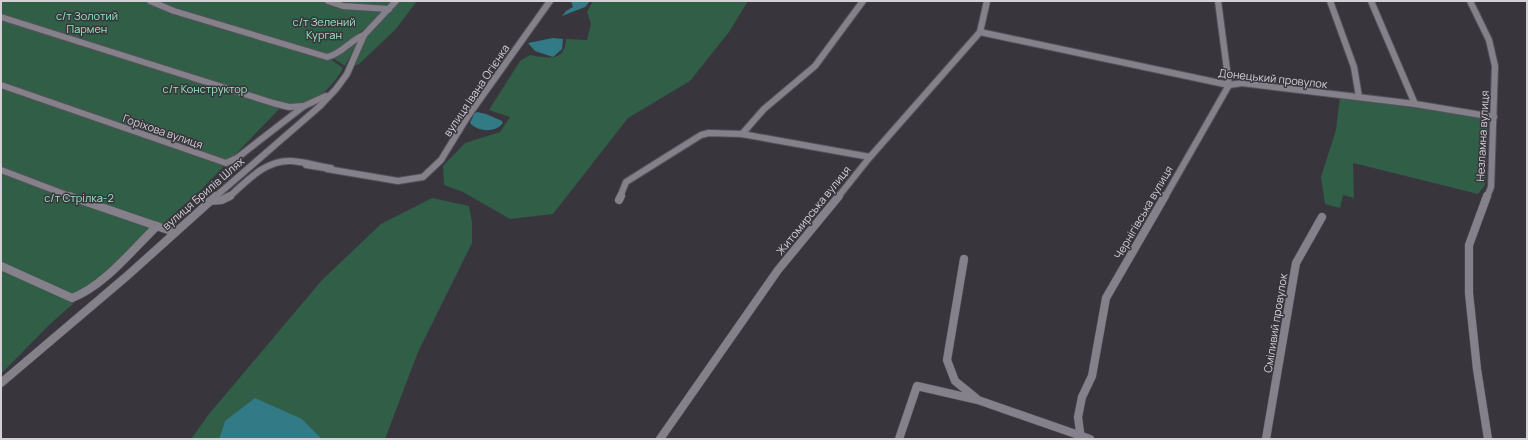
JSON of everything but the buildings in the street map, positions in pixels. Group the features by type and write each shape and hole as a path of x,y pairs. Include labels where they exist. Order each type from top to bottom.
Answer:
{"street":[{"path":"150,1 174,11 327,57 334,56 358,36 364,35"},
{"path":"328,1 343,6 389,9"},
{"name":"вулиця Брилів Шлях","path":"3,379 127,276 174,232 320,106 336,89 347,74 364,35 396,1"},
{"name":"вулиця Івана Огієнка","path":"408,181 423,177 441,160 468,116 550,1"},
{"path":"742,134 752,119 807,73 827,50 863,1"},
{"name":"Житомирська вулиця","path":"660,439 778,270 870,157 980,32 987,1"},
{"path":"1218,1 1229,85"},
{"path":"1330,1 1354,67 1360,97"},
{"path":"1371,1 1415,104"},
{"name":"Незламна вулиця","path":"1470,1 1489,40 1495,66 1491,187 1478,217 1469,245 1469,293 1477,369 1488,439"},
{"path":"1,17 273,103 289,106 304,106 330,94"},
{"name":"Донецький провулок","path":"980,32 1229,85 1242,83 1360,97 1494,117"},
{"name":"Горіхова вулиця","path":"1,85 226,163 237,158 304,106"},
{"name":"Чернігівська вулиця","path":"1084,438 1078,417 1082,397 1092,376 1106,298 1229,85"},
{"path":"620,200 626,182 701,135 709,133 742,134 870,157"},
{"path":"210,201 222,200 259,171 267,166 284,161 408,181"},
{"path":"306,165 322,167 408,181 316,167 306,165"},
{"path":"327,169 334,170 408,181 398,181 327,169"},
{"path":"1,170 94,205 174,232"},
{"name":"Сміливий провулок","path":"1266,439 1296,263 1322,217"},
{"path":"1,266 72,298 77,297 92,288 157,226"},
{"path":"964,259 951,328 947,360 955,381 978,400"},
{"path":"945,392 955,381"},
{"path":"899,439 917,386 978,400 1084,438"}],"green space":[{"path":"1,1 394,1 381,15 329,58 343,68 333,83 326,90 320,95 304,102 295,104 285,103 202,189 48,326 1,374"},
{"path":"398,1 417,1 396,29 359,64 353,66 367,34"},
{"path":"593,1 748,1 729,32 690,81 628,118 553,214 510,219 463,192 444,185 443,166 465,143 500,132 510,117 489,110 520,61 530,55 549,58 559,55 565,47 566,39 587,40 591,24 587,12"},
{"path":"358,41 345,66 333,58"},
{"path":"1340,97 1489,119 1485,185 1478,194 1353,163 1354,198 1343,195 1340,208 1325,204 1321,177 1336,130"},
{"path":"432,198 469,206 472,222 472,243 418,352 385,439 322,439 302,419 225,421 219,439 191,439 209,414 322,280 381,224"}],"water":[{"path":"571,1 590,1 585,7 562,16 566,11 573,7"},
{"path":"553,38 563,39 562,49 553,57 535,51 528,43"},
{"path":"477,112 486,114 502,121 503,123 491,130 482,130 477,128 470,123 474,114"},
{"path":"255,398 302,419 322,439 219,439 225,421"}],"park label":[{"name":"с/т Золотий Пармен","path":"87,21"},
{"name":"с/т Зелений Курган","path":"324,27"},
{"name":"с/т Конструктор","path":"205,88"},
{"name":"с/т Стрілка-2","path":"79,197"}]}
